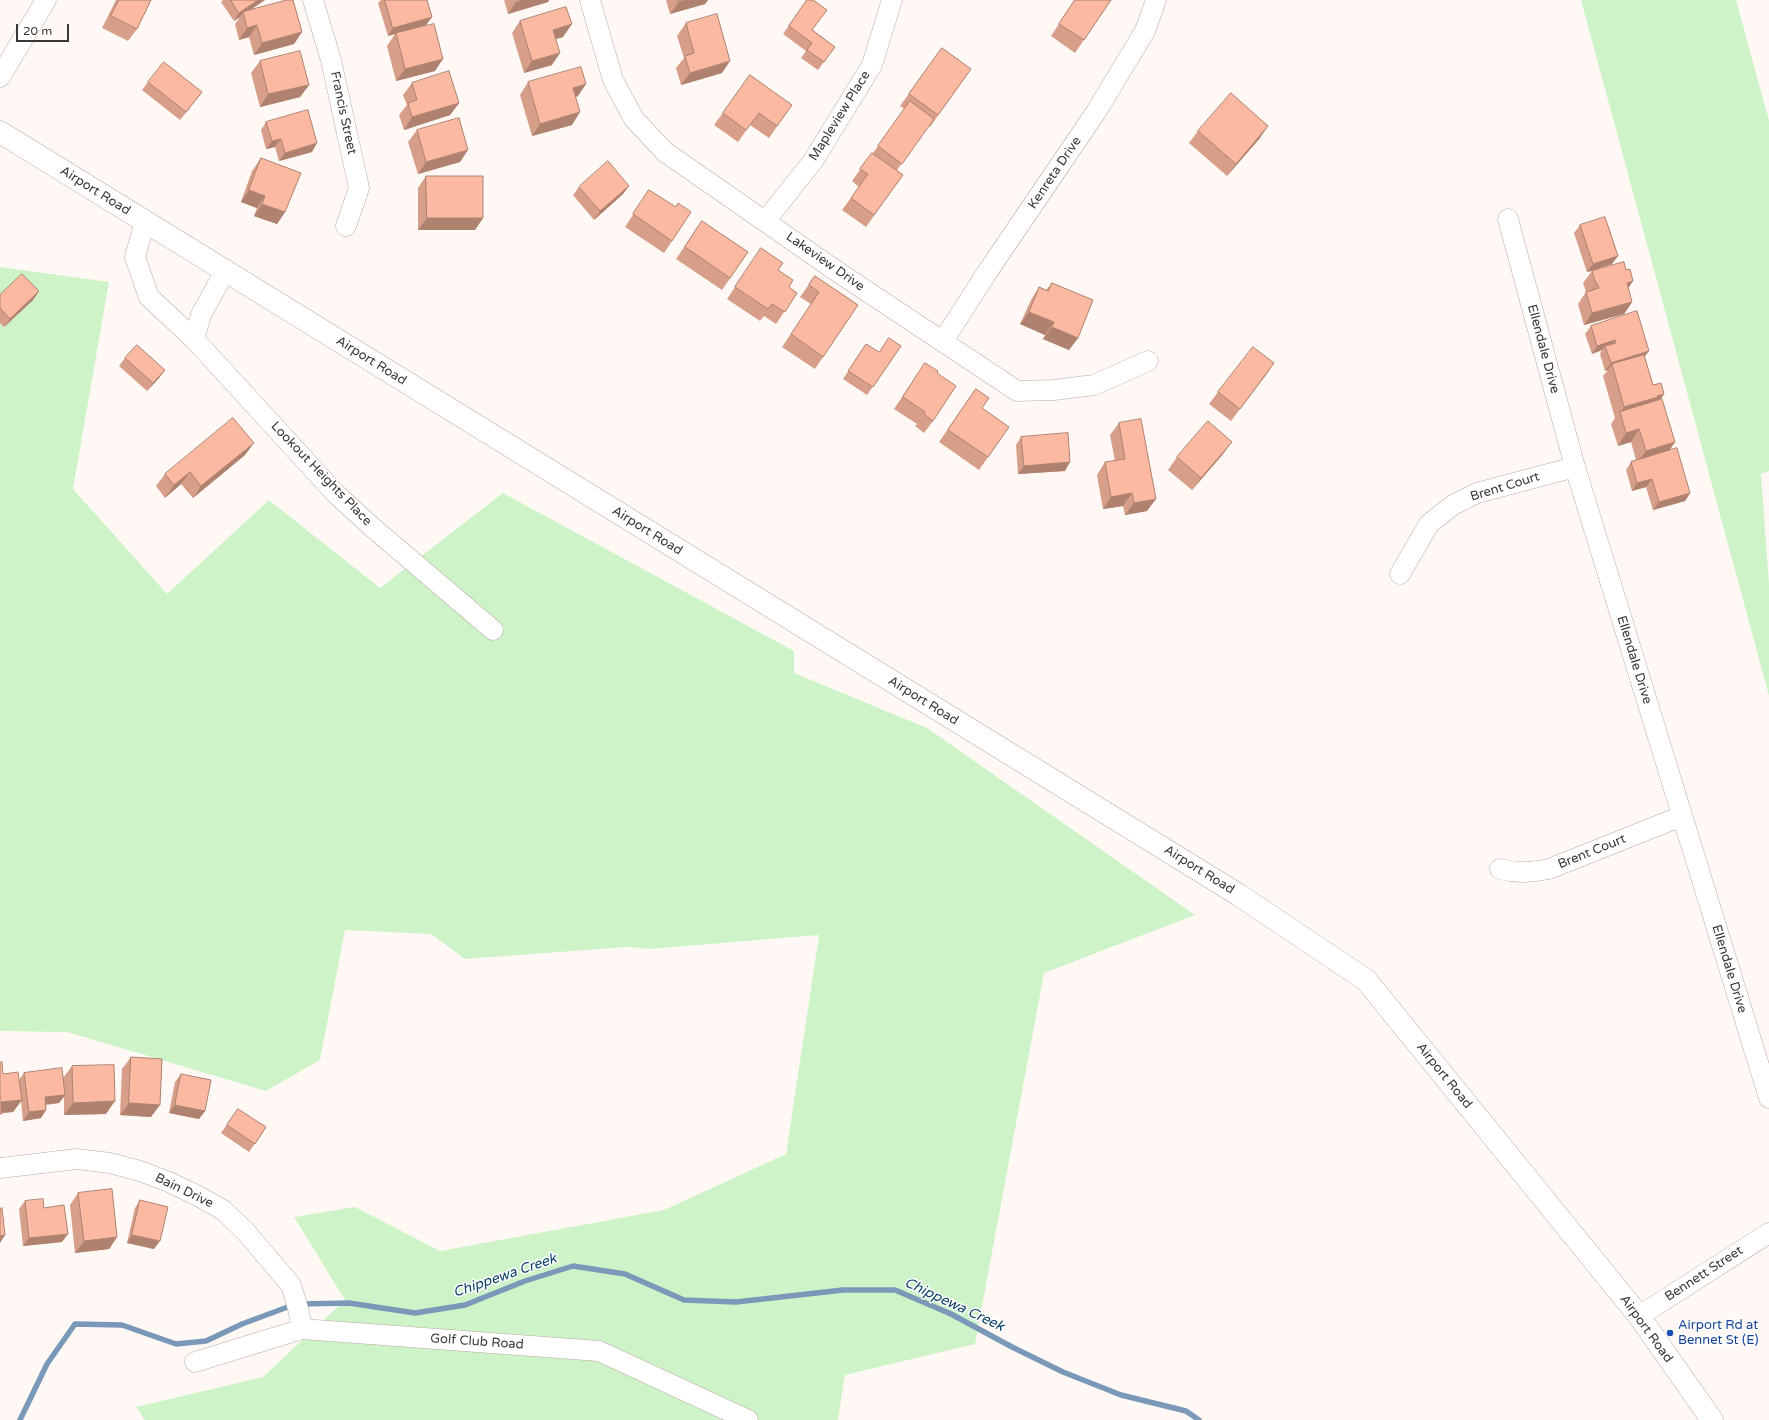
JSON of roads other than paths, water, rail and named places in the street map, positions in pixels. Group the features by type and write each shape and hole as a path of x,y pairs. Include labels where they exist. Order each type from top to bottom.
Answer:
{"main road":[{"name":"Airport Road","path":"0,132 1239,895 1366,980 1639,1316 1712,1420"}],"street":[{"path":"0,77 46,0"},
{"name":"Francis Street","path":"313,0 332,60 359,188 346,226"},
{"name":"Lakeview Drive","path":"590,0 613,80 634,119 665,152 766,220 835,270 1017,390 1054,390 1094,385 1148,362"},
{"name":"Mapleview Place","path":"766,220 813,160 872,65 892,0"},
{"name":"Kenreta Drive","path":"943,341 988,271 1096,112 1145,31 1156,0"},
{"name":"Ellendale Drive","path":"1508,219 1575,467 1769,1098"},
{"name":"Lookout Heights Place","path":"145,222 135,257 149,297 194,339 336,494 372,528 493,630"},
{"path":"194,339 201,315 225,271"},
{"name":"Brent Court","path":"1400,574 1429,524 1453,506 1477,493 1575,467"},
{"name":"Brent Court","path":"1500,868 1512,872 1528,873 1549,869 1682,816"},
{"name":"Bain Drive","path":"0,1168 77,1159 110,1163 140,1171 169,1182 223,1210 245,1230 291,1285 301,1321"},
{"name":"Bennett Street","path":"1639,1316 1769,1233"},
{"name":"Golf Club Road","path":"195,1362 301,1321 599,1351 748,1420"}],"waterway":[{"name":"Chippewa Creek","path":"301,1304 349,1303 415,1313 465,1305 525,1281 573,1266 625,1274 684,1300 736,1302 843,1290 895,1290 951,1314 1012,1347 1063,1372 1121,1395 1186,1411 1199,1420"},
{"name":"Chippewa Creek","path":"20,1420 47,1364 75,1324 122,1325 176,1344 206,1341 242,1324 293,1305"}],"place":[{"name":"Airport Rd at Bennet St (E)","path":"1670,1333"}]}
